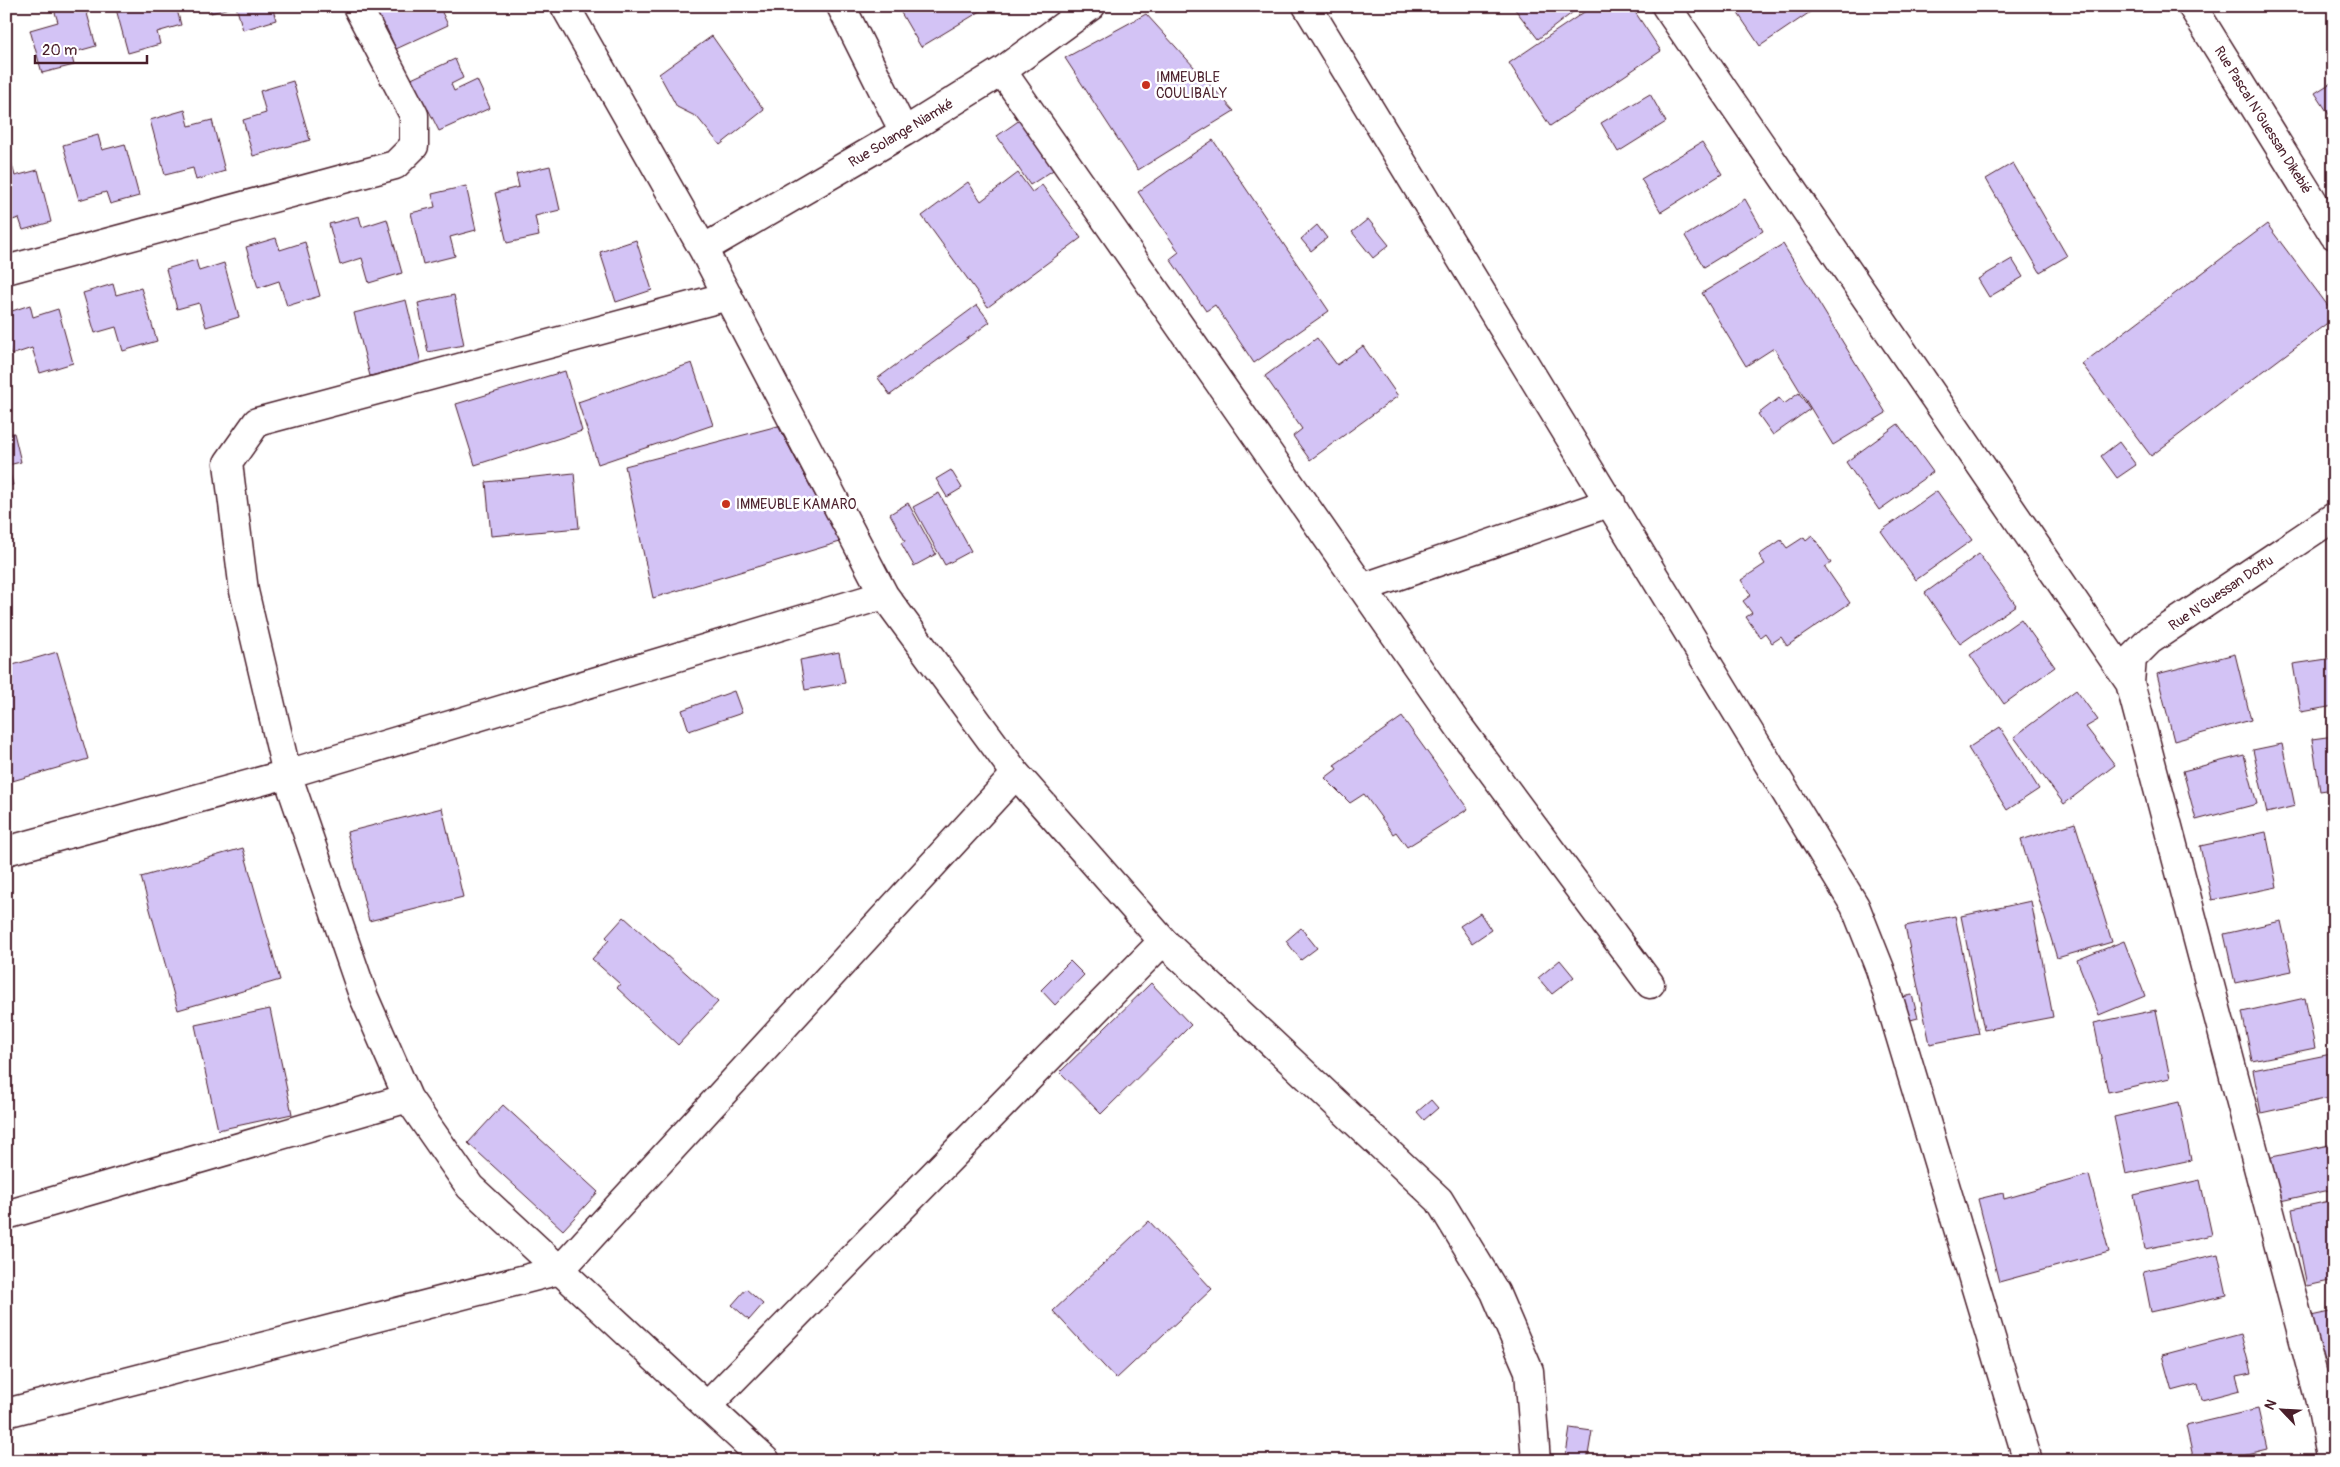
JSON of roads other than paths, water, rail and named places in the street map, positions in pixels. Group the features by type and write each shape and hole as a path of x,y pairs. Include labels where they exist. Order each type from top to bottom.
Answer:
{"street":[{"path":"6,270 395,165 414,146 414,115 357,6"},
{"path":"564,6 703,248 884,595 1016,774 1163,941 1439,1200 1495,1292 1529,1371 1536,1461"},
{"path":"840,6 904,132"},
{"name":"Rue Solange Niamké","path":"703,248 904,132 1002,71 1091,6"},
{"path":"1307,6 1611,502 1855,906 1880,969 2028,1461"},
{"path":"1666,6 2130,683 2328,1407 2332,1461"},
{"name":"Rue Pascal N'Guessan Dikebié","path":"2192,6 2334,235"},
{"path":"1002,71 1460,728 1650,984"},
{"path":"728,296 257,422 228,463 244,591 287,774 363,995 408,1098 470,1187 766,1461"},
{"path":"1362,588 1611,502"},
{"name":"Rue N'Guessan Doffu","path":"2130,683 2132,658 2150,640 2334,517"},
{"path":"6,851 287,774 884,595"},
{"path":"6,1413 560,1270 1016,774"},
{"path":"707,1406 1163,941"},
{"path":"6,1215 408,1098"}],"place":[{"name":"IMMEUBLE COULIBALY","path":"1146,85"},
{"name":"IMMEUBLE KAMARO","path":"726,504"}]}
